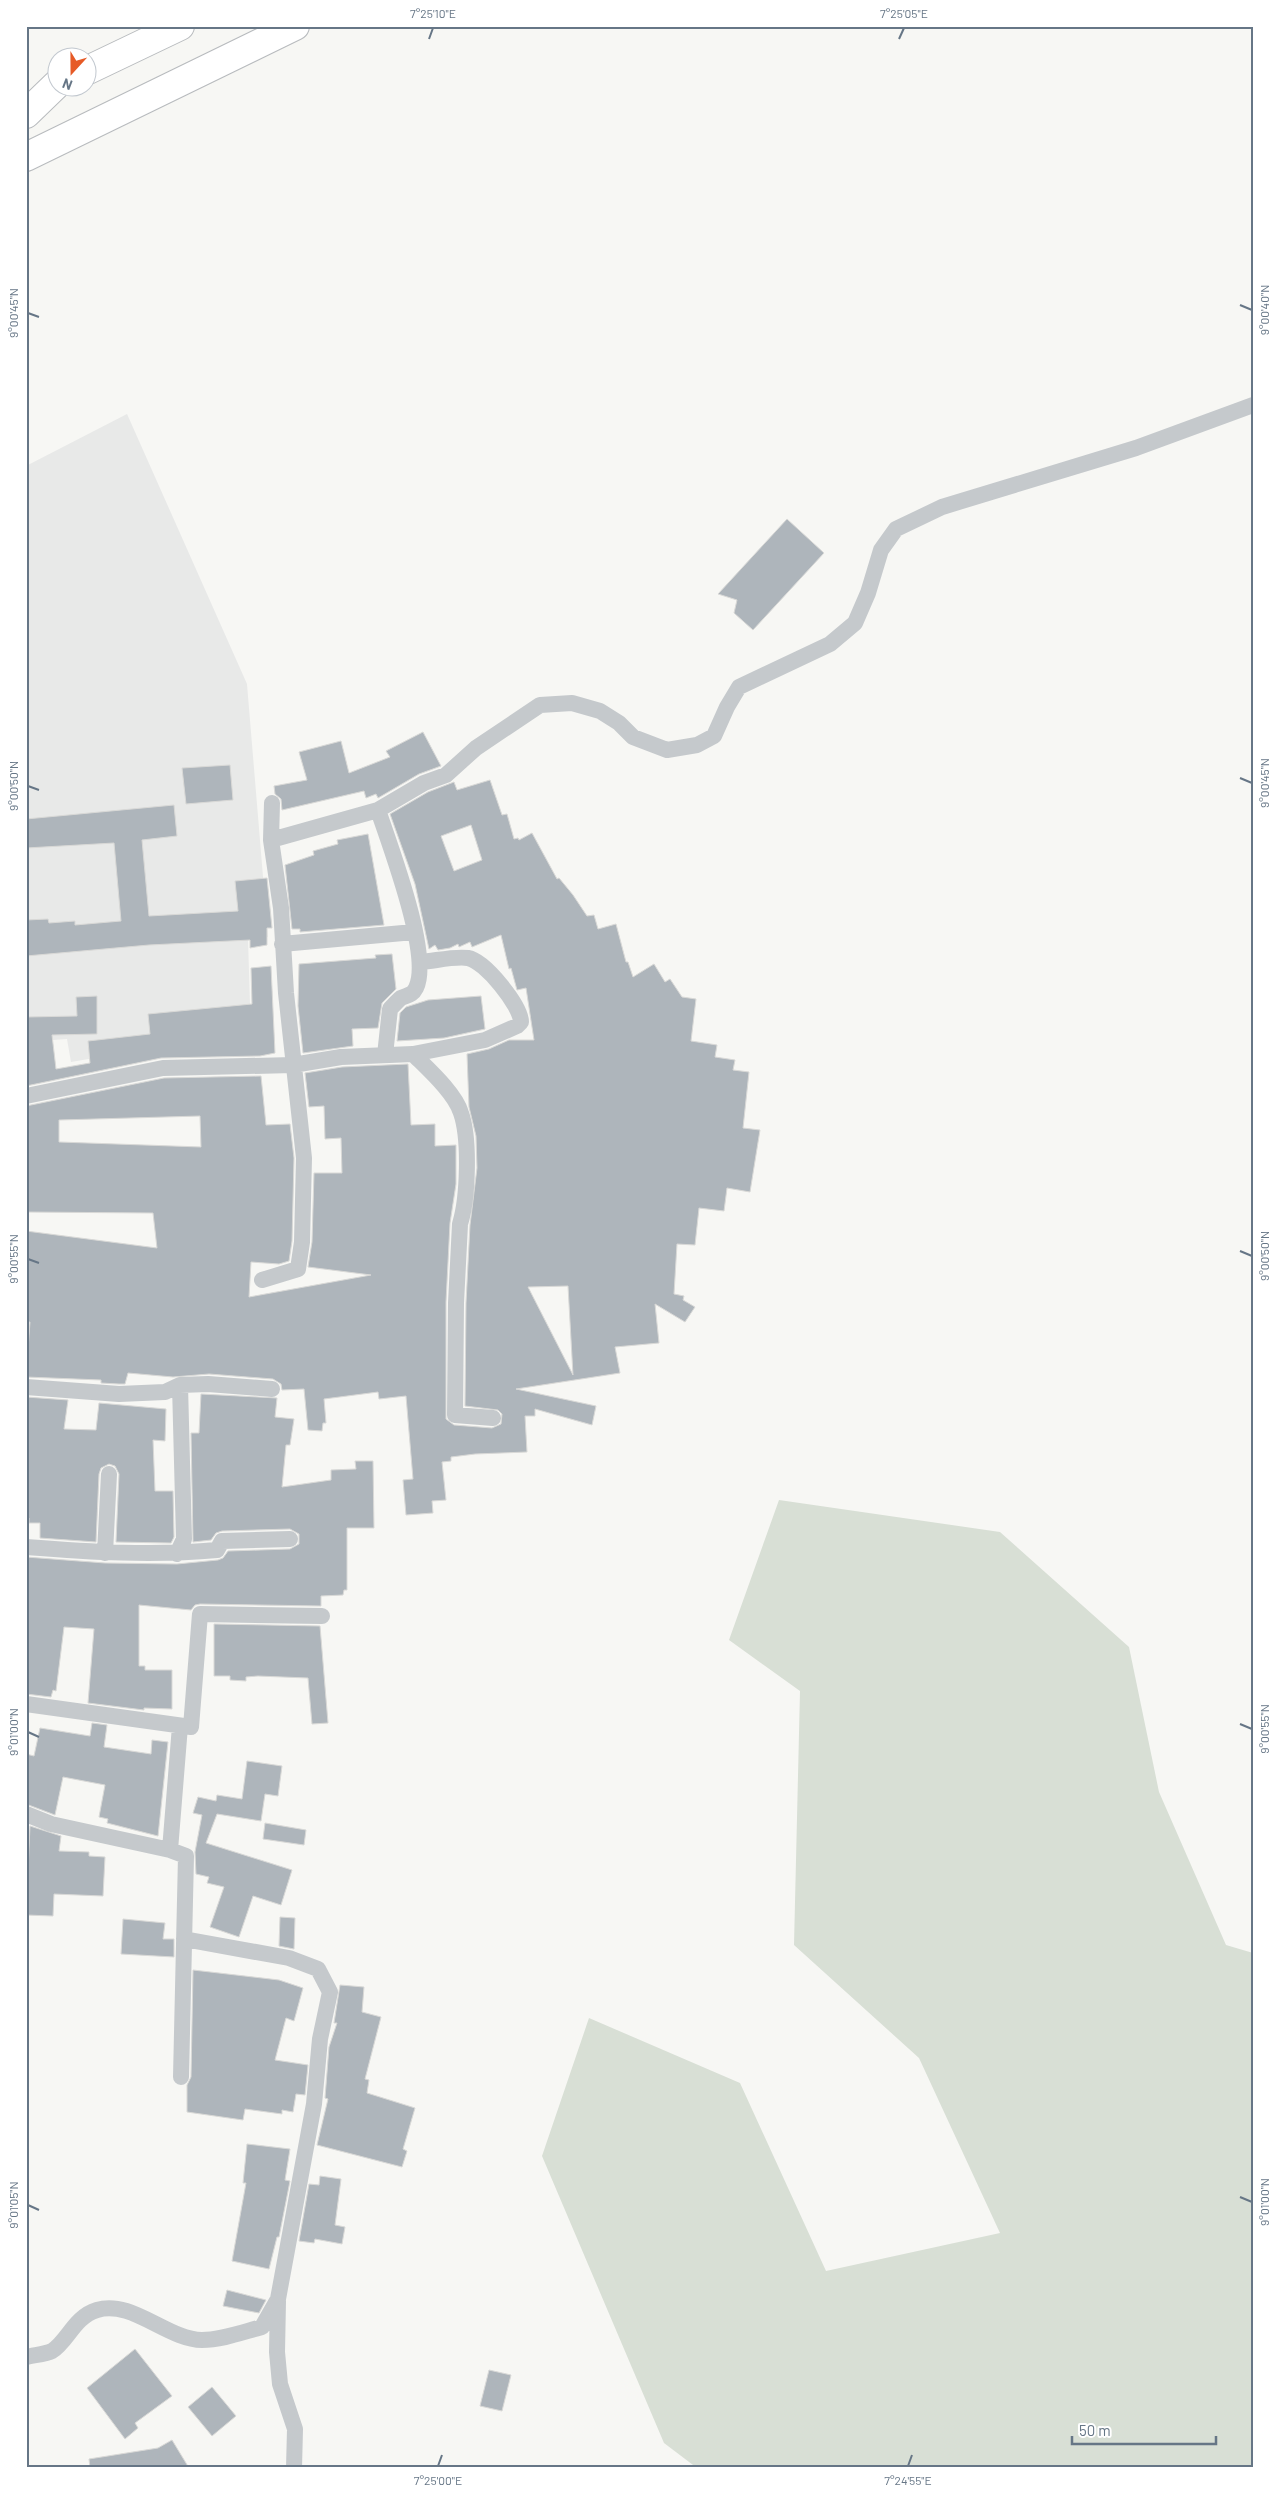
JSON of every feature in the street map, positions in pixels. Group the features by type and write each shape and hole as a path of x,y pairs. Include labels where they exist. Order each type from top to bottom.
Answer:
{"highway":[{"path":"98,65 180,26"},
{"path":"26,157 295,26"},
{"path":"26,98 48,89"},
{"path":"26,114 48,93"}],"street":[{"path":"271,840 378,810 424,784 446,775 476,748 540,705 572,703 600,712 619,723 633,737 667,750 697,745 714,736 739,687 830,644 855,623 868,594 881,550 896,529 942,507 1136,448 1253,405"},
{"path":"262,1280 298,1269 302,1242 304,1158 300,1103 293,1065 282,944 281,908 271,840 272,803"},
{"path":"378,810 421,962 416,988 411,995 400,999 390,1009 385,1055"},
{"path":"282,944 414,932"},
{"path":"26,1096 163,1068 293,1065 341,1057 413,1054 485,1040 517,1026 521,1022 521,1016 506,992 480,963 467,958 421,962"},
{"path":"413,1054 450,1094 461,1112 464,1133 467,1166 463,1214 460,1224 456,1303 455,1415 492,1418"},
{"path":"26,1387 119,1394 165,1392 180,1385 208,1384 272,1389"},
{"path":"178,1554 184,1540 180,1385"},
{"path":"105,1553 109,1474"},
{"path":"26,1548 105,1553 178,1554 217,1550 222,1541 290,1539"},
{"path":"26,1704 191,1727 200,1614 322,1616"},
{"path":"170,1850 180,1726"},
{"path":"26,1814 51,1824 170,1850 186,1856 181,2078"},
{"path":"184,1939 289,1958 318,1969 330,1992 320,2040 310,2122 278,2299 277,2352 280,2384 295,2429 294,2468"},
{"path":"26,2356 52,2351 78,2321 98,2310 114,2309 132,2313 175,2333 202,2340 262,2327 278,2299"}],"shaded area":[{"path":"127,414 247,684 268,937 248,939 251,1037 141,1050 71,1062 67,1039 26,1042 26,466"},
{"path":"779,1500 1000,1532 1129,1647 1159,1792 1226,1945 1253,1953 1253,2468 697,2468 664,2443 542,2156 589,2018 740,2083 826,2271 1000,2233 919,2058 794,1945 800,1691 729,1640"}],"building":[{"path":"787,519 824,553 753,630 734,613 737,600 718,594"},
{"path":"423,732 441,766 419,774 378,798 376,794 366,798 364,791 282,810 281,799 275,794 274,786 307,780 299,752 341,741 349,773 390,757 386,751"},
{"path":"230,765 233,800 186,804 182,768"},
{"path":"490,780 502,815 507,814 514,839 518,838 519,840 532,833 557,879 559,878 573,895 587,916 594,915 598,929 616,924 626,962 628,962 633,977 654,964 665,982 670,979 682,997 696,999 691,1041 717,1045 715,1057 735,1060 733,1070 749,1072 743,1128 760,1130 750,1192 727,1188 724,1211 699,1208 695,1245 677,1244 674,1294 684,1296 683,1300 695,1307 685,1322 655,1304 659,1343 615,1347 620,1373 516,1389 596,1406 592,1425 535,1409 535,1416 525,1416 527,1452 475,1454 451,1457 451,1461 442,1462 446,1500 432,1501 433,1513 406,1515 403,1480 413,1479 406,1396 379,1399 378,1392 324,1399 326,1423 323,1423 322,1431 308,1430 304,1389 282,1390 281,1384 273,1379 209,1374 173,1377 128,1373 125,1384 119,1384 101,1383 101,1380 26,1377 30,1322 26,1322 26,1231 157,1248 153,1213 26,1212 26,1106 164,1078 261,1076 266,1125 290,1124 294,1158 292,1241 289,1261 279,1264 251,1262 249,1297 371,1275 308,1267 312,1242 314,1173 342,1173 341,1138 325,1139 324,1106 309,1107 305,1073 342,1067 408,1064 411,1125 435,1124 435,1146 456,1145 456,1184 450,1223 446,1302 446,1419 454,1425 492,1428 501,1424 502,1414 498,1410 465,1406 466,1303 470,1225 477,1168 476,1136 469,1107 467,1054 489,1049 509,1040 534,1040 526,988 517,990 511,968 509,969 501,935 472,947 470,942 459,947 458,944 450,948 438,950 435,945 429,949 415,884 390,814 428,792 454,782 457,790","holes":["471,825 482,860 454,871 441,836","200,1116 201,1147 59,1142 59,1120","568,1286 573,1375 528,1287"]},
{"path":"174,805 177,836 142,840 149,916 238,911 235,881 267,878 272,928 267,928 267,945 250,948 250,940 149,945 26,956 26,920 48,919 49,923 75,921 75,925 121,921 114,843 26,848 26,819"},
{"path":"368,834 384,925 300,932 300,929 292,929 285,865 314,855 313,851 338,844 337,840"},
{"path":"392,954 396,989 382,1003 378,1028 352,1029 353,1046 303,1053 298,1006 299,964 376,958 375,955"},
{"path":"271,966 275,1053 260,1056 161,1058 26,1086 26,1017 77,1016 76,997 97,996 97,1034 52,1035 56,1069 90,1063 88,1041 150,1034 148,1014 252,1004 251,968"},
{"path":"481,996 485,1029 444,1038 397,1041 400,1013 406,1007 428,1000"},
{"path":"201,1394 277,1398 275,1417 294,1419 290,1445 286,1445 282,1487 331,1480 331,1470 356,1469 355,1461 373,1461 374,1528 347,1528 347,1590 344,1590 343,1595 321,1596 321,1606 200,1604 195,1605 191,1610 139,1605 139,1666 145,1666 145,1670 172,1670 172,1709 144,1708 144,1710 88,1703 94,1629 64,1627 56,1691 53,1690 51,1697 26,1694 26,1557 105,1563 177,1564 218,1560 223,1558 228,1551 290,1549 299,1544 299,1534 290,1529 222,1531 216,1533 211,1540 193,1542 191,1433 199,1433"},
{"path":"26,1397 68,1400 64,1429 96,1430 99,1403 166,1409 165,1441 153,1440 155,1491 173,1491 174,1537 171,1543 116,1542 119,1474 115,1466 109,1464 101,1468 99,1474 96,1542 40,1538 40,1523 29,1523 29,1518 26,1518"},
{"path":"214,1624 320,1626 328,1723 312,1724 308,1678 258,1676 246,1677 246,1681 230,1680 230,1676 214,1676"},
{"path":"92,1723 107,1725 104,1747 151,1754 152,1740 168,1742 158,1836 107,1823 108,1819 99,1817 105,1785 63,1777 55,1815 26,1804 26,1754 34,1756 40,1728 90,1736"},
{"path":"247,1761 282,1766 278,1796 265,1794 261,1821 217,1814 206,1843 292,1870 281,1905 253,1896 239,1937 210,1927 224,1887 207,1883 209,1877 196,1874 195,1852 202,1815 193,1813 198,1797 216,1801 217,1795 242,1799"},
{"path":"265,1823 306,1830 304,1845 263,1839"},
{"path":"30,1826 61,1836 59,1851 89,1852 89,1856 105,1857 103,1896 54,1894 53,1916 26,1915"},
{"path":"280,1917 295,1918 294,1949 279,1946"},
{"path":"123,1919 165,1923 163,1939 174,1939 174,1957 121,1954"},
{"path":"193,1970 279,1980 303,1988 294,2021 286,2018 275,2060 308,2065 305,2095 296,2094 293,2112 282,2110 282,2114 245,2109 243,2120 187,2112 187,2085 191,2077"},
{"path":"340,1985 364,1987 362,2012 381,2017 365,2079 369,2080 367,2093 415,2108 403,2149 407,2151 402,2167 317,2145 328,2099 325,2098 329,2047 337,2023 334,2023"},
{"path":"247,2144 290,2149 285,2180 290,2181 279,2237 277,2237 269,2269 232,2261 246,2183 243,2183"},
{"path":"320,2176 341,2179 335,2225 345,2227 342,2244 315,2239 314,2243 299,2241 309,2184 319,2185"},
{"path":"227,2290 266,2300 259,2313 223,2306"},
{"path":"135,2349 172,2396 135,2423 138,2428 125,2439 87,2388"},
{"path":"489,2370 511,2375 502,2411 480,2406"},
{"path":"212,2387 236,2416 212,2436 188,2407"},
{"path":"172,2440 189,2468 90,2468 89,2459 158,2448"}]}
